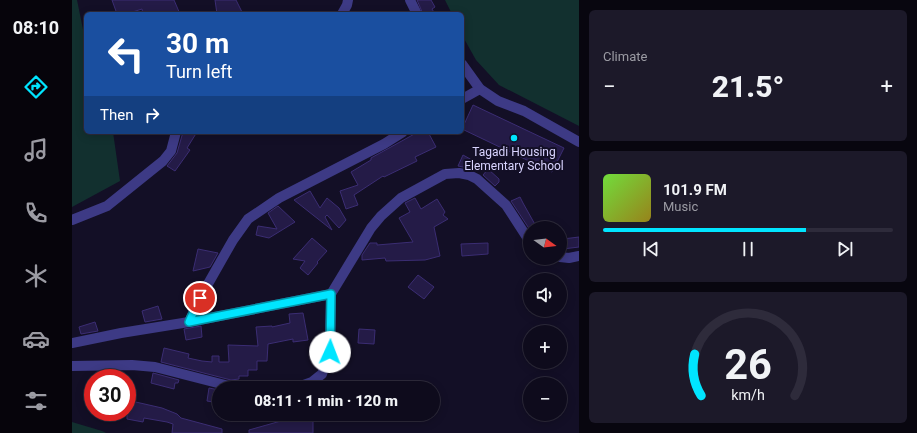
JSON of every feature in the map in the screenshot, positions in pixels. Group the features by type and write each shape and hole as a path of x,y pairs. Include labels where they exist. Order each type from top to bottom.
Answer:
{"street":[{"path":"343,12 348,5 348,0"},
{"path":"410,0 416,12"},
{"path":"464,67 480,89 498,101 524,111 579,142"},
{"path":"464,98 480,89"},
{"path":"72,220 107,206 163,161 170,151 175,134"},
{"path":"189,322 220,261 248,219 279,198 384,144 400,134"},
{"path":"313,381 322,374 330,352 331,294 371,228 381,216 401,198 445,174 469,174 477,179 506,205 523,231"},
{"path":"567,258 579,256"},
{"path":"72,343 331,294"},
{"path":"72,366 132,365 155,367 212,382"}],"green space":[{"path":"72,0 77,0 84,34 84,134 113,134 120,181 72,207"},
{"path":"445,0 579,0 579,126 499,85 476,60 464,39 464,12 451,12"},
{"path":"72,422 102,431 106,433 72,433"}],"building":[{"path":"112,0 174,0 179,12 143,12 142,9 132,12 116,12"},
{"path":"215,0 236,0 242,12 217,12"},
{"path":"417,0 431,0 435,7 432,9 434,12 422,12"},
{"name":"Tagadi Housing Elementary School","path":"473,105 564,148 552,172 464,130 464,125"},
{"path":"182,134 196,134 187,148 190,150 175,171 167,166 177,153"},
{"path":"414,134 429,134 436,147 415,157 417,161 384,177 383,176 354,195 358,205 346,209 340,191 358,185 351,172 371,160 371,158"},
{"path":"463,155 472,160 468,168 458,166"},
{"path":"488,169 499,179 499,182 495,186 483,175"},
{"path":"310,191 320,208 327,198 339,208 346,220 339,228 327,215 325,217 332,230 294,200"},
{"path":"520,197 533,221 524,221 511,201"},
{"path":"415,198 421,209 437,199 445,212 443,215 448,219 434,227 440,256 425,260 386,261 385,258 362,260 362,255 370,243 377,243 377,245 413,242 399,218 410,212 405,203"},
{"path":"278,206 295,222 269,238 256,235 258,226 277,229 268,213"},
{"path":"579,237 579,247 567,248 567,238"},
{"path":"312,238 327,251 308,275 300,268 305,261 293,259"},
{"path":"488,243 488,254 462,256 461,244"},
{"path":"198,249 218,253 210,267 193,271"},
{"path":"418,275 434,287 424,299 408,287"},
{"path":"158,306 162,319 145,322 142,311"},
{"path":"303,313 308,340 293,342 293,339 268,344 267,361 257,361 257,370 248,370 248,376 239,376 239,379 231,380 161,362 164,348 189,354 188,358 212,362 212,356 219,356 219,362 229,362 228,345 258,346 256,327 272,327 290,323 289,314"},
{"path":"95,322 98,331 81,334 79,327"},
{"path":"201,326 202,337 186,340 184,329"},
{"path":"359,329 375,330 374,344 358,343"},
{"path":"153,373 179,380 178,383 175,383 174,389 151,383"},
{"path":"209,388 212,389 212,402 207,401"},
{"path":"136,402 162,408 177,414 181,418 222,429 222,433 172,433 173,424 144,418 143,422 136,421"},
{"path":"281,421 313,421 313,433 249,433 249,430"}],"place":[{"name":"Tagadi Housing Elementary School","path":"514,138"}],"route":[{"path":"200,298 189,322 331,294 330,352"}]}
